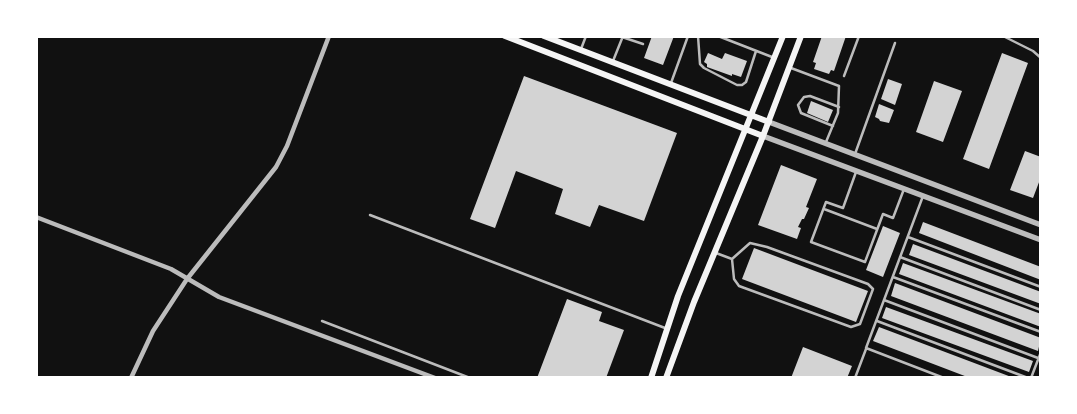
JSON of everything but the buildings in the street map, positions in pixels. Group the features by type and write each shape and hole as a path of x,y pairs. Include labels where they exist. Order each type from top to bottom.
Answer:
{"main road":[{"path":"506,36 763,136"},
{"path":"544,36 768,122"},
{"path":"650,378 678,296 783,36"},
{"path":"666,378 694,302 763,136 801,36"}],"street":[{"path":"131,378 153,331 187,279 276,167 329,36"},
{"path":"768,122 1041,225"},
{"path":"763,136 1041,240"},
{"path":"36,218 171,269 219,297 435,378"}],"lane":[{"path":"581,50 586,36"},
{"path":"670,84 688,36"},
{"path":"698,36 700,64 704,68 737,84 742,85 746,82 756,51"},
{"path":"718,36 775,58"},
{"path":"1003,36 1033,51 1041,58"},
{"path":"613,62 623,37 642,44"},
{"path":"844,76 857,37"},
{"path":"855,154 895,43"},
{"path":"789,68 839,86 839,107 826,143"},
{"path":"833,126 801,113 798,105 804,98 810,96 839,107"},
{"path":"856,171 843,208 826,202 812,242 865,262 883,214 893,218 904,188"},
{"path":"855,378 924,196"},
{"path":"824,209 877,229"},
{"path":"370,215 667,329"},
{"path":"908,236 1041,287"},
{"path":"750,243 767,247 868,284 872,289 860,324 851,327 739,286 734,279 732,259 750,243"},
{"path":"714,253 732,259"},
{"path":"900,257 1041,310"},
{"path":"893,277 1041,332"},
{"path":"884,300 1038,358"},
{"path":"322,321 470,378"},
{"path":"876,321 1029,378 1041,352"},
{"path":"866,348 944,378"}]}
